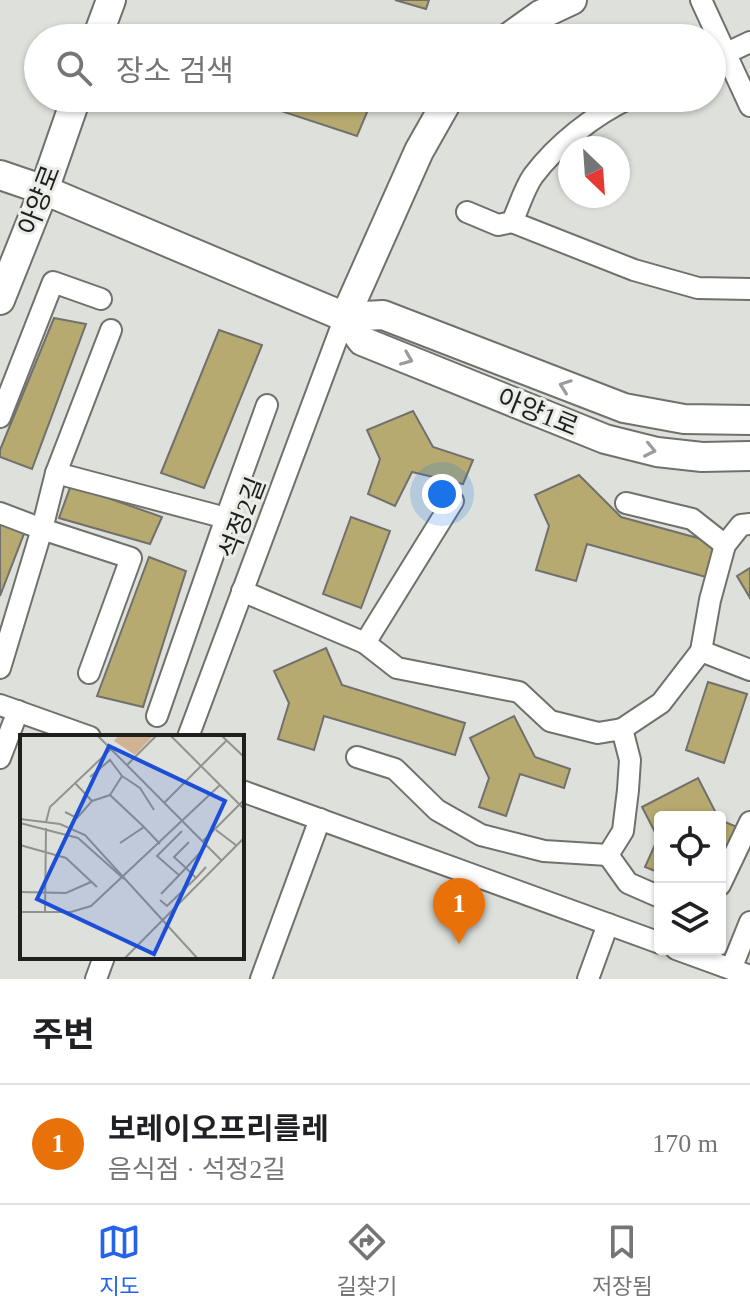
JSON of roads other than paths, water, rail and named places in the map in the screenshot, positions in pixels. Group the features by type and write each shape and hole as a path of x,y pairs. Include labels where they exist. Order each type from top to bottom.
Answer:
{"street":[{"path":"102,24 111,0"},
{"path":"527,24 572,0"},
{"path":"701,0 709,24"},
{"path":"726,53 750,42"},
{"path":"726,67 750,106"},
{"name":"아양로","path":"0,300 71,112"},
{"path":"345,317 419,151 441,112"},
{"path":"512,222 532,178 566,140 605,112"},
{"name":"아양1로","path":"0,175 44,190 345,317 383,315 624,408 684,419 750,420"},
{"path":"467,212 498,225 512,222 634,270 698,288 750,289"},
{"path":"0,417 53,282 101,299"},
{"name":"아양1로","path":"345,317 362,341 605,439 657,452 702,457 750,456"},
{"name":"석정2길","path":"189,735 345,317"},
{"path":"0,668 56,473 111,330"},
{"path":"157,716 267,405"},
{"path":"56,473 226,518"},
{"path":"365,643 453,501"},
{"path":"626,503 692,519 725,545"},
{"path":"0,513 131,558 89,673"},
{"path":"242,591 365,643 397,668 519,692 550,721 598,733 622,729 661,703 701,651 710,600 725,545 741,525 750,524"},
{"path":"701,651 750,670"},
{"path":"0,758 9,708 84,735"},
{"path":"608,855 623,831 628,790 630,760 622,729"},
{"path":"357,757 395,769 437,810 481,835 544,851 608,855"},
{"path":"244,792 654,941"},
{"path":"261,979 320,819"},
{"path":"721,883 750,822"},
{"path":"608,855 628,883 654,894"},
{"path":"693,955 740,972 750,922"},
{"path":"588,979 608,924"},
{"path":"96,979 103,959"}],"place":[{"name":"보레이오프리를레","path":"459,944"}]}
